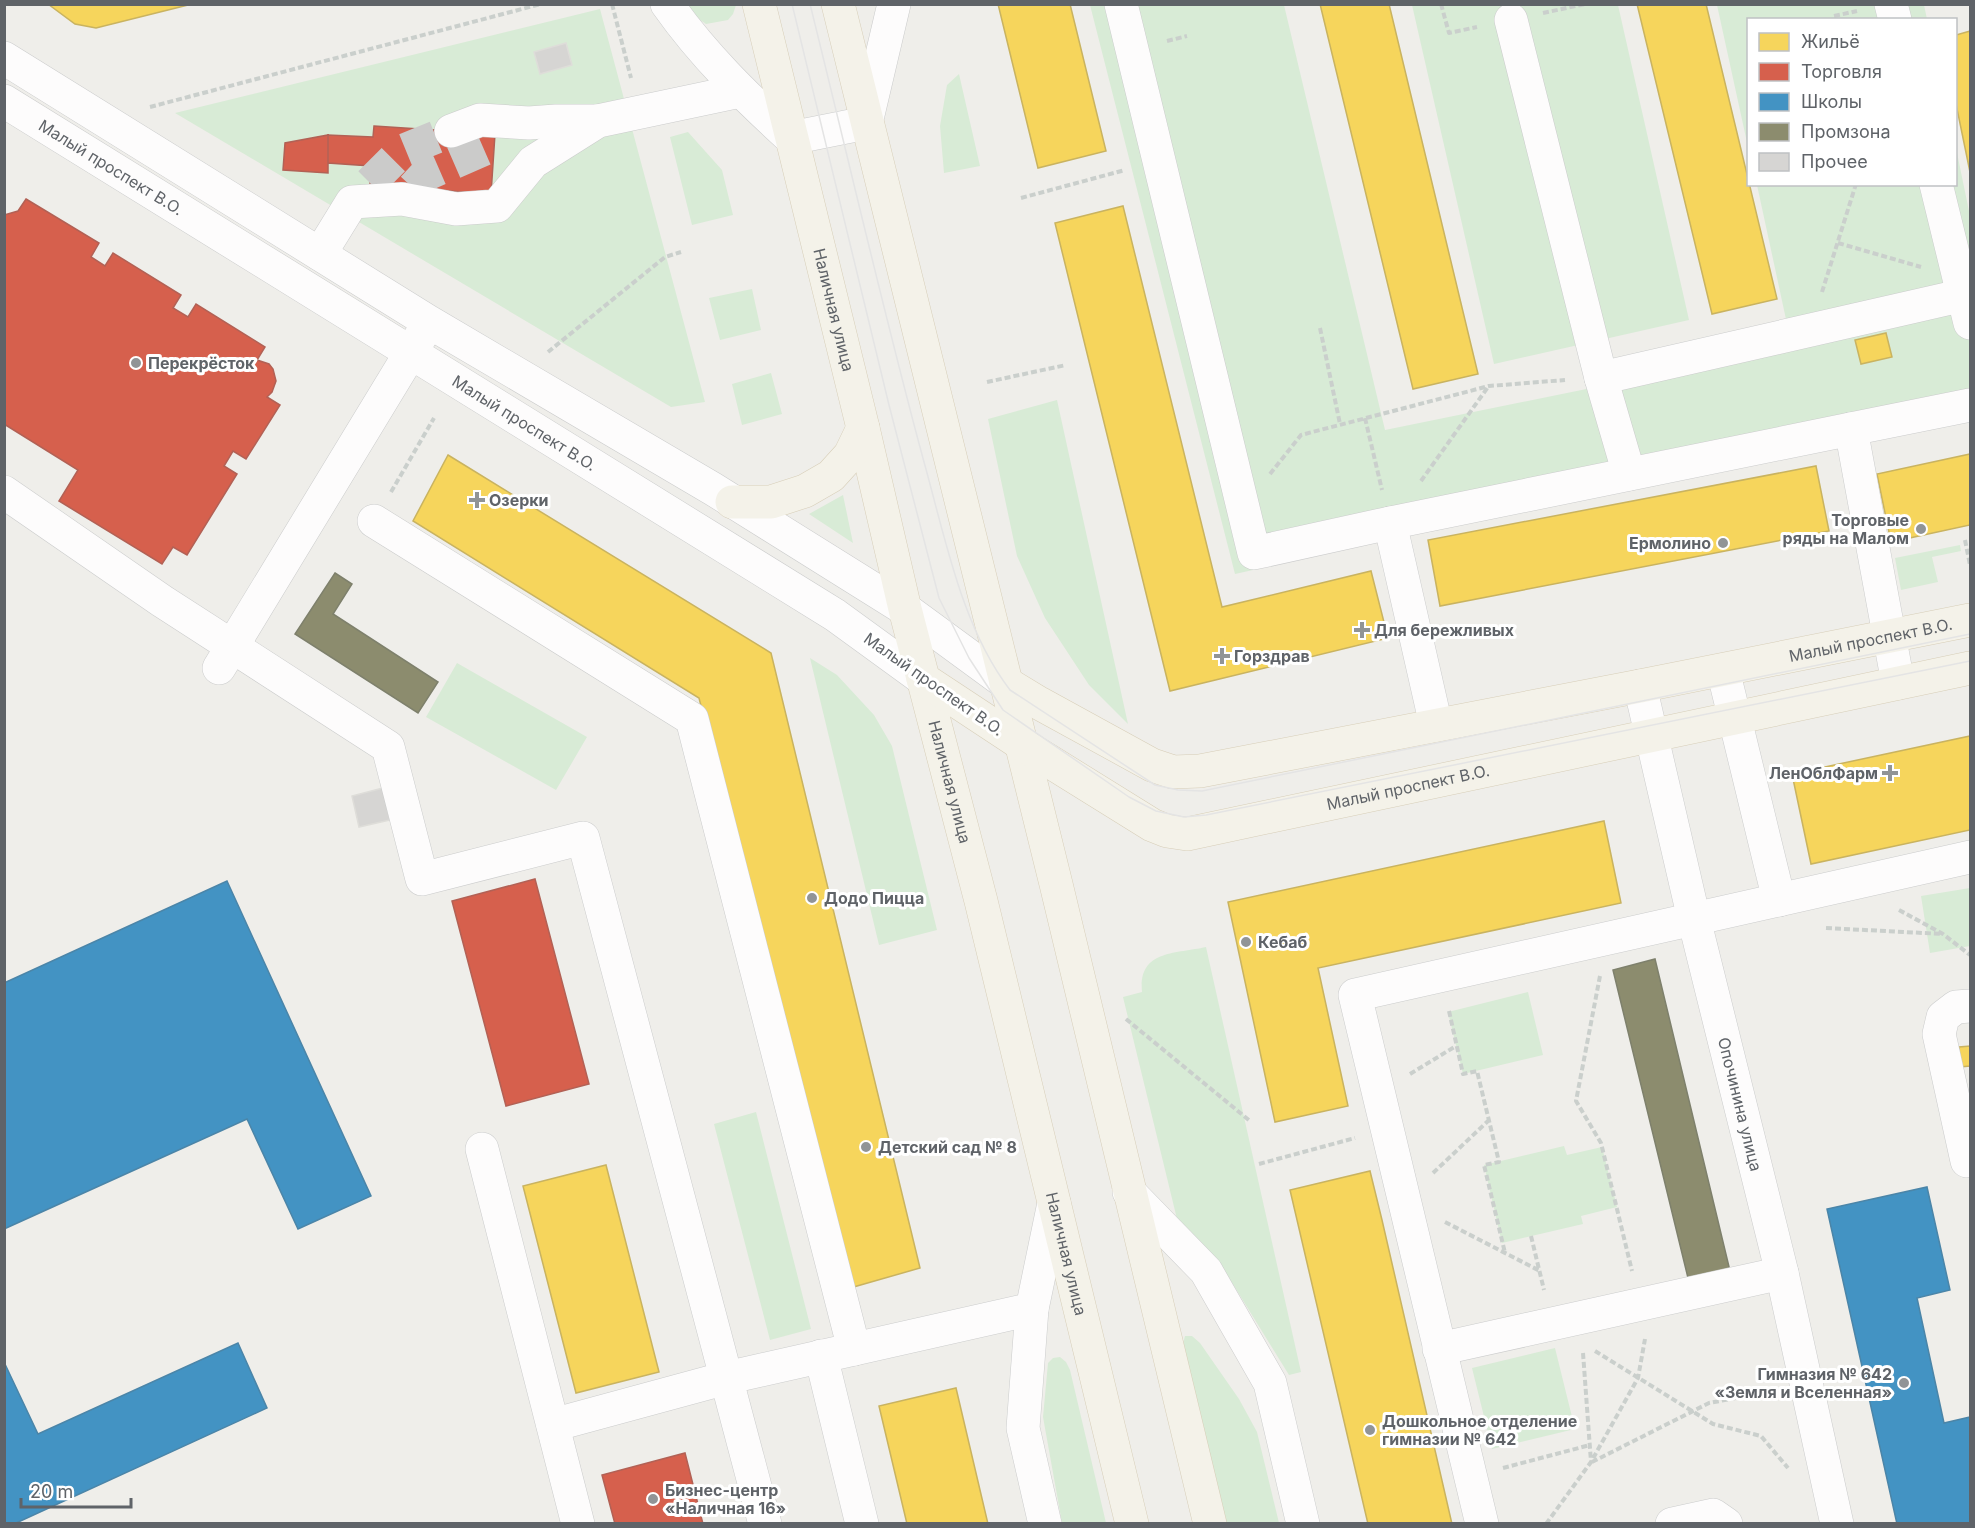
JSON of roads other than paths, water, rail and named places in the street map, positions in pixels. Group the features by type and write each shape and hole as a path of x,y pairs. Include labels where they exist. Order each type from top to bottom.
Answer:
{"main road":[{"name":"Наличная улица","path":"759,4 905,609 984,911 1132,1524"},
{"path":"837,4 1056,884 1210,1524"},
{"path":"732,502 771,502 806,491 831,476 850,455 863,428"},
{"name":"Малый проспект В.О.","path":"1006,683 1039,704 1152,765 1173,772 1200,771 1971,620"},
{"name":"Малый проспект В.О.","path":"923,679 1020,743 1152,825 1167,831 1187,834 1971,668"}],"street":[{"path":"667,4 684,29 740,91 791,138 866,123 894,4"},
{"path":"1121,4 1254,553 1390,523 1971,405"},
{"path":"1511,20 1601,378 1629,474"},
{"name":"Малый проспект В.О.","path":"4,58 429,322 713,489 905,609 1006,683"},
{"path":"451,131 480,120 529,123 598,121 740,91"},
{"name":"Малый проспект В.О.","path":"4,101 835,615 923,679"},
{"path":"494,146 556,121"},
{"path":"320,254 361,192 408,194 456,209 497,206 533,162 598,121"},
{"path":"1601,378 1810,330 1965,299 1937,186"},
{"path":"226,658 429,322"},
{"path":"1851,429 1899,683"},
{"path":"4,492 226,658 388,747 422,879 582,838 765,1524"},
{"path":"374,521 692,719 854,1349"},
{"path":"1390,523 1436,725"},
{"path":"1723,670 1779,900"},
{"name":"Опочинина улица","path":"1640,686 1694,919 1782,1273 1838,1524"},
{"path":"1482,1524 1354,995 1971,857"},
{"path":"1967,1161 1939,1034 1943,1017 1956,1007 1971,1006"},
{"path":"482,1149 578,1524"},
{"path":"1129,1192 1206,1270 1269,1383 1304,1524"},
{"path":"1045,1524 1023,1428 1032,1309 1054,1203"},
{"path":"1439,1349 1552,1324 1643,1317 1782,1273"},
{"path":"553,1425 726,1378 1032,1309"},
{"path":"821,1356 862,1524"},
{"path":"1672,1524 1713,1515 1726,1524"}],"tunnel":[{"path":"370,183 402,151 451,131"},
{"path":"413,188 425,175 494,145"}],"tram line":[{"path":"792,4 889,405 939,598 969,658 1003,710 1129,797 1156,811 1184,817 1206,815 1970,661"},
{"path":"810,4 894,348 940,521 957,581 979,639 1010,690 1155,785 1178,790 1202,791 1970,634"}],"place":[{"name":"Перекрёсток","path":"136,363"},
{"name":"Озерки","path":"477,500"},
{"name":"Торговые ряды на Малом","path":"1921,529"},
{"name":"Ермолино","path":"1723,543"},
{"name":"Для бережливых","path":"1362,630"},
{"name":"Горздрав","path":"1222,656"},
{"name":"ЛенОблФарм","path":"1890,773"},
{"name":"Додо Пицца","path":"812,898"},
{"name":"Кебаб","path":"1246,942"},
{"name":"Детский сад № 8","path":"866,1147"},
{"name":"Гимназия № 642 «Земля и Вселенная»","path":"1904,1383"},
{"name":"Дошкольное отделение гимназии № 642","path":"1370,1430"},
{"name":"Бизнес-центр «Наличная 16»","path":"653,1499"}]}
